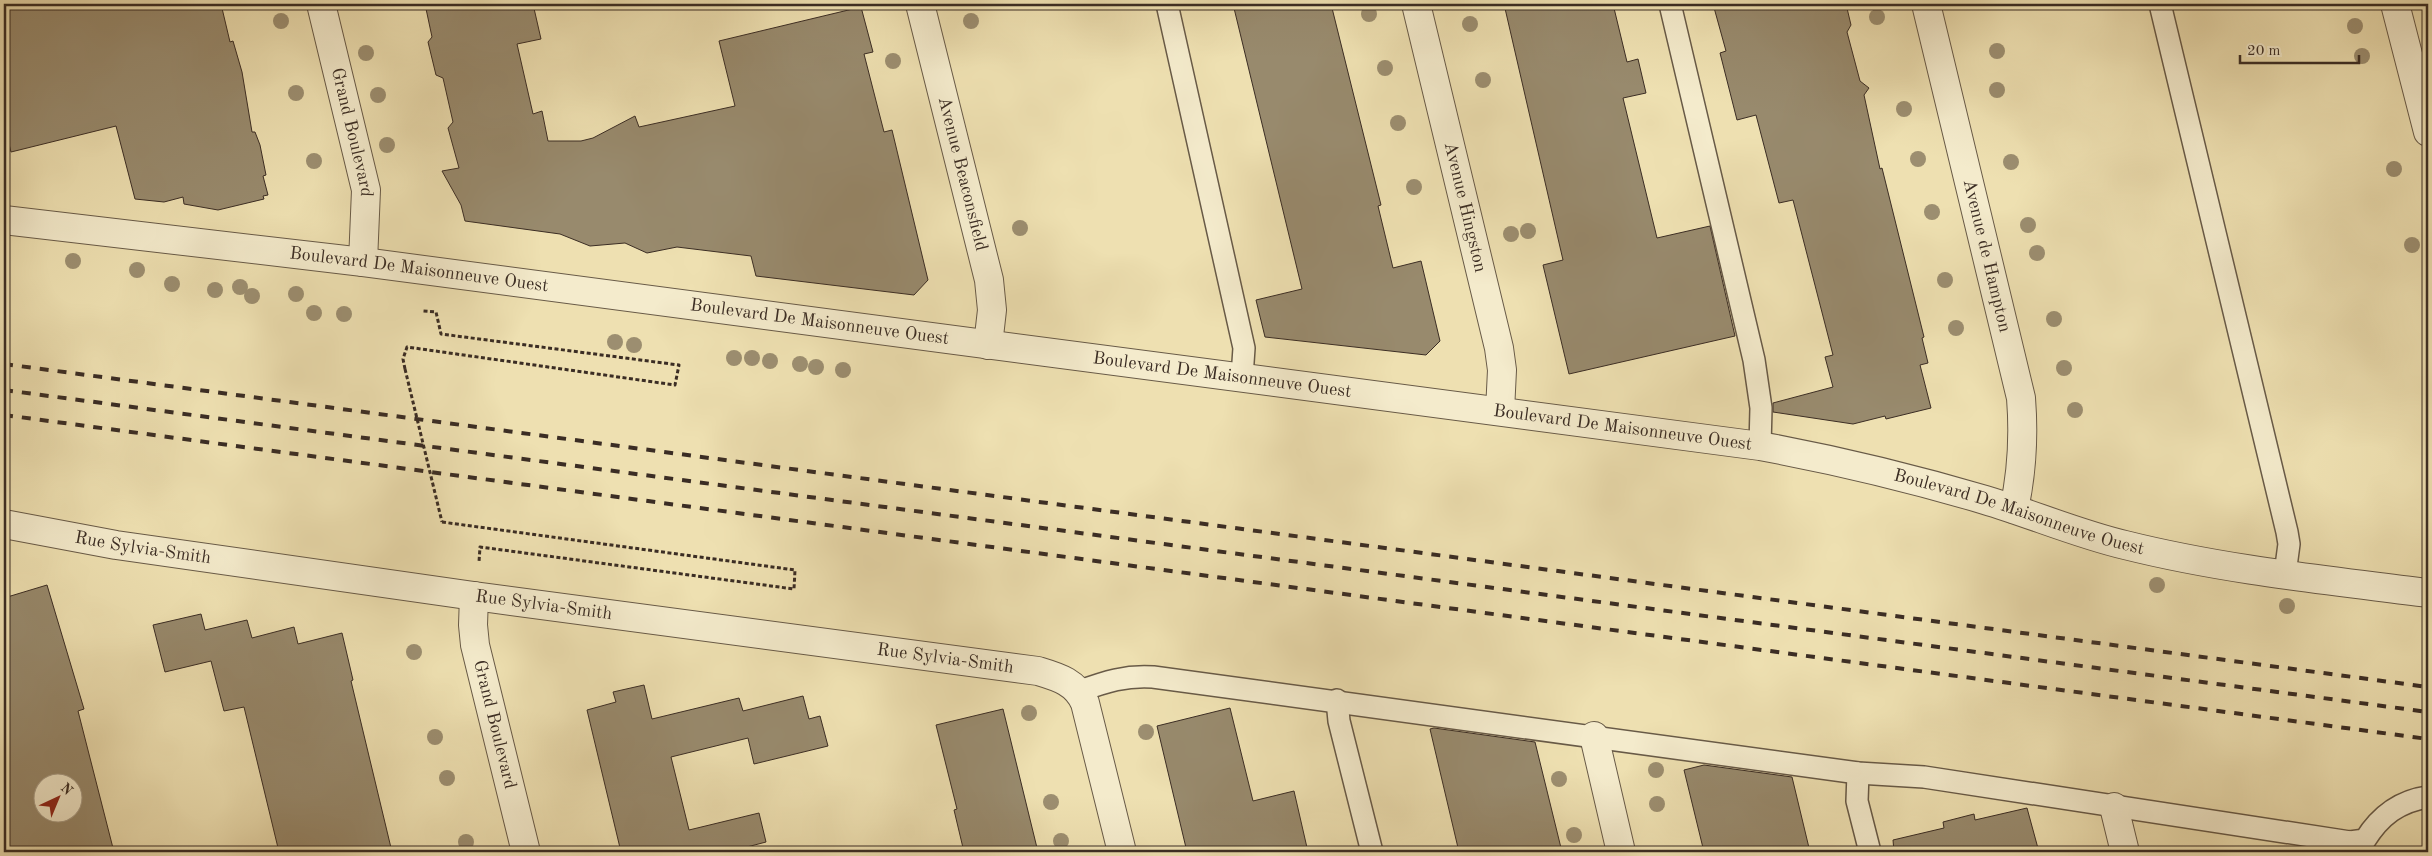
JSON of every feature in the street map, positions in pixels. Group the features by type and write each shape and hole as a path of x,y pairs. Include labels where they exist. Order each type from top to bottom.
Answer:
{"street":[{"name":"Grand Boulevard","path":"321,4 366,190 363,262"},
{"name":"Avenue Beaconsfield","path":"920,4 989,280 992,310 988,345"},
{"name":"Avenue Hingston","path":"1416,4 1498,348 1502,370 1500,411"},
{"name":"Avenue de Hampton","path":"1926,4 2020,398 2023,432 2022,464 2014,509"},
{"path":"2395,4 2428,132"},
{"name":"Boulevard De Maisonneuve Ouest","path":"4,220 363,262 1760,446 1921,481 2132,547 2285,574 2428,593"},
{"name":"Rue Sylvia-Smith","path":"4,524 116,545 474,596 1038,671 1056,676 1080,691"},
{"name":"Grand Boulevard","path":"474,596 473,625 475,645 526,852"},
{"path":"1080,691 1094,738 1122,852"},
{"path":"1594,736 1621,852"},
{"path":"2114,807 2125,852"}],"lane":[{"path":"1167,4 1244,348 1242,377"},
{"path":"1670,4 1754,360 1761,408 1760,446"},
{"path":"2160,4 2287,532 2289,544 2285,574"},
{"path":"1080,691 1114,679 1133,676 1337,700 1858,773 1924,777 2367,846 2376,823 2387,812 2419,798 2428,797"},
{"path":"1337,700 1339,721 1372,852"},
{"path":"1858,773 1857,801 1870,852"}],"path":[{"path":"423,310 436,312 442,334 679,365 675,385 406,347 403,359 405,369 442,522 795,570 794,589 480,547 478,564"}],"building":[{"path":"4,4 221,4 230,42 233,41 242,72 252,132 255,132 260,145 266,175 263,176 268,195 263,196 264,199 218,210 184,204 183,197 164,202 135,199 116,126 11,152 8,140 4,141"},
{"path":"425,4 533,4 541,39 517,44 533,114 542,111 548,141 581,141 593,138 635,116 639,127 735,106 719,41 861,7 873,52 864,54 884,132 892,130 928,280 914,295 756,276 751,256 677,247 647,253 625,243 590,246 560,234 465,221 461,205 442,171 459,168 448,128 453,122 443,78 436,75 428,42 432,37"},
{"path":"1233,4 1331,4 1381,205 1378,206 1393,268 1421,261 1440,341 1426,355 1265,337 1256,300 1302,289"},
{"path":"1504,4 1613,4 1627,62 1638,59 1646,93 1623,98 1657,238 1710,226 1735,336 1569,374 1543,265 1563,260"},
{"path":"1713,4 1846,4 1851,25 1847,32 1860,81 1869,88 1864,95 1880,169 1882,168 1924,337 1922,338 1928,363 1920,365 1931,408 1886,419 1885,416 1853,424 1773,412 1773,403 1833,387 1825,357 1833,355 1793,200 1779,203 1756,115 1737,120 1720,53 1726,51"},
{"path":"47,585 84,709 78,711 114,852 4,852 4,598"},
{"path":"201,614 205,630 247,620 252,638 294,627 298,644 342,633 353,680 351,681 392,852 279,852 244,707 224,711 211,661 165,672 153,625"},
{"path":"644,685 652,719 739,698 743,711 803,696 809,719 820,716 828,746 754,764 748,738 671,757 689,830 759,813 766,842 728,852 621,852 587,710 616,702 613,692"},
{"path":"1230,708 1253,801 1294,791 1308,852 1187,852 1157,726"},
{"path":"1003,709 1038,852 964,852 954,810 957,809 936,725"},
{"path":"1430,729 1535,742 1562,852 1459,852"},
{"path":"1704,765 1792,777 1810,852 1704,852 1684,770"},
{"path":"2027,808 2039,852 1894,852 1893,840 1944,828 1943,822 1974,814 1975,820"}],"railway":[{"path":"4,364 2428,687"},
{"path":"4,390 2428,712"},
{"path":"4,415 2428,739"}]}
